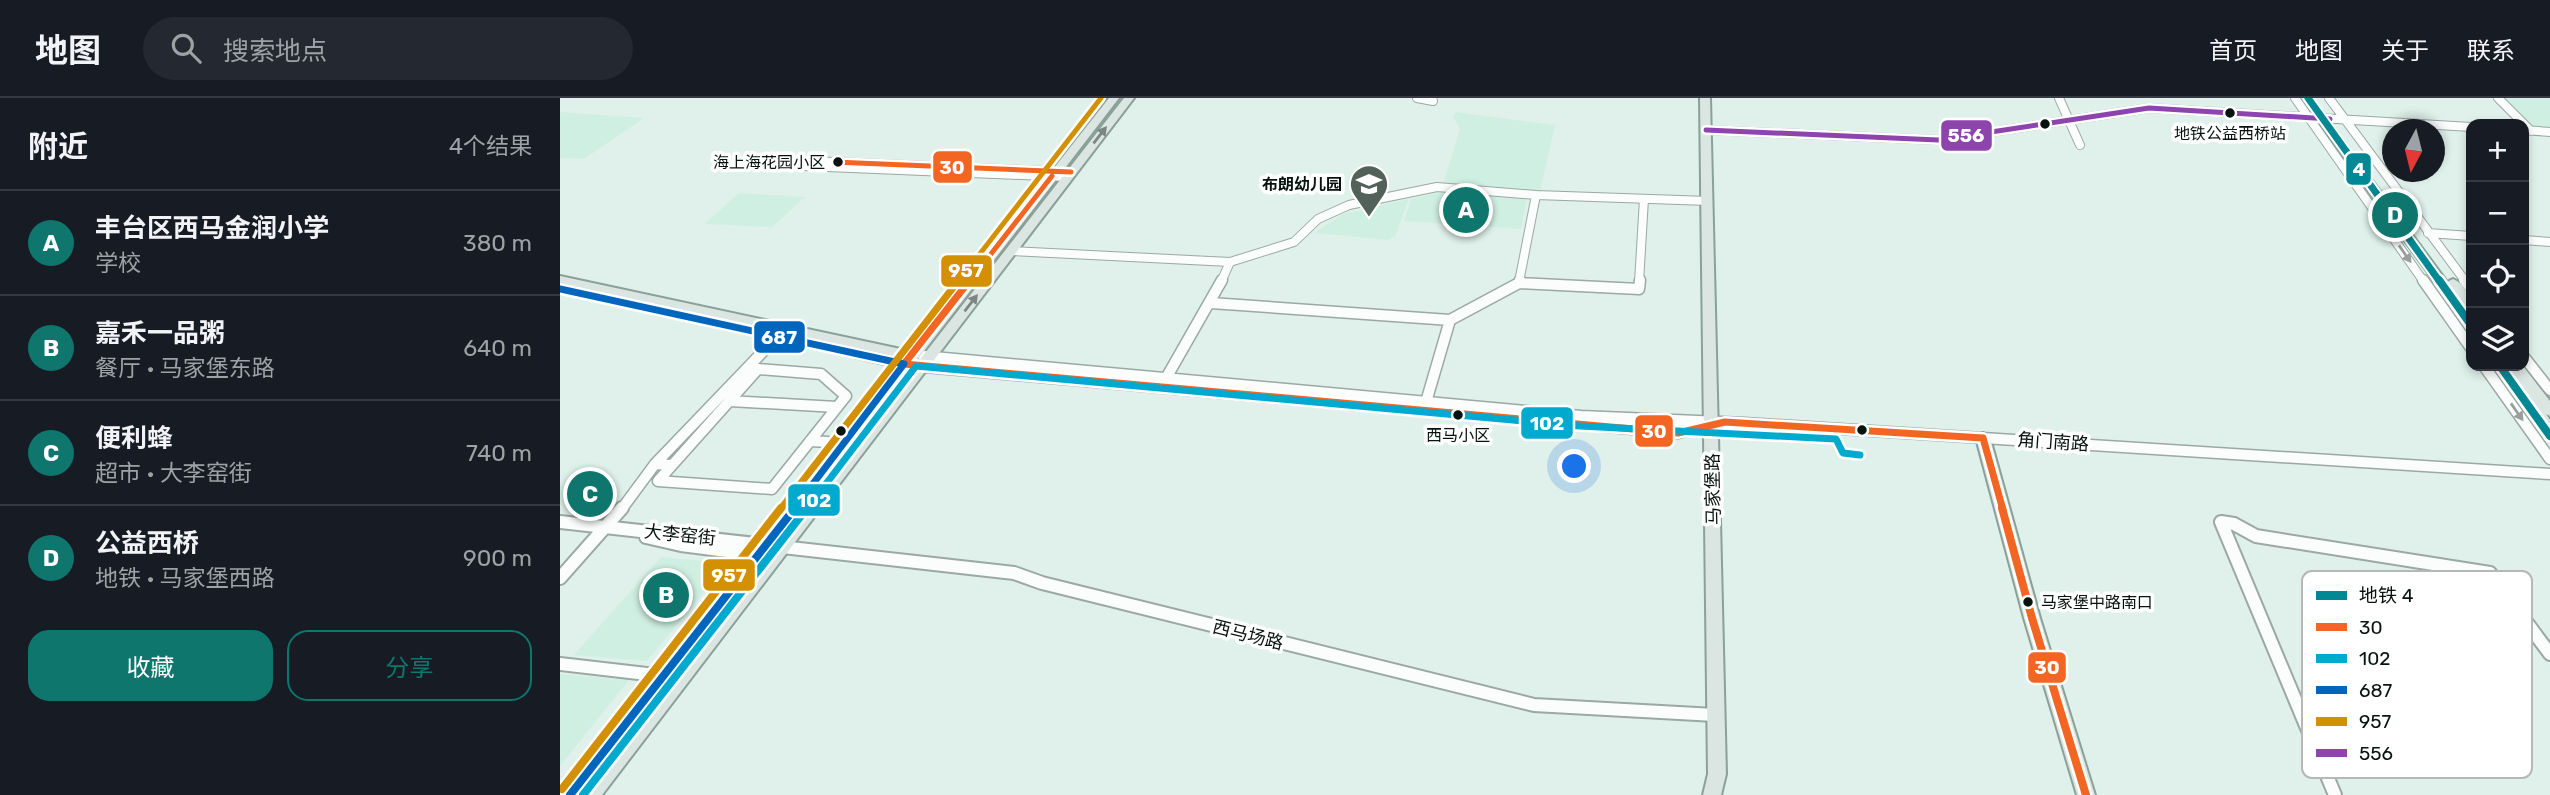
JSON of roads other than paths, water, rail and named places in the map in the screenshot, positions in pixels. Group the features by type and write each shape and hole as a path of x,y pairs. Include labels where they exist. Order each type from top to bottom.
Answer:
{"main road":[{"path":"591,795 846,443 1011,251 1114,98"},
{"path":"570,795 664,676 770,549 1061,174 1129,98"},
{"name":"马家堡路","path":"1705,98 1717,774 1712,795"},
{"path":"2306,98 2466,316"},
{"path":"2315,98 2319,118 2466,301"},
{"path":"560,280 916,361"},
{"path":"560,289 777,337 916,361"},
{"path":"2507,371 2550,430"},
{"path":"2520,371 2550,411"},
{"path":"1983,438 2032,618 2086,795"}],"street":[{"path":"1417,98 1433,101"},
{"path":"2059,98 2080,145"},
{"path":"2295,98 2319,118 2466,340"},
{"path":"2329,98 2466,282"},
{"path":"2498,98 2517,119"},
{"path":"1706,130 1938,140 2150,108 2466,127"},
{"path":"2529,130 2550,132"},
{"path":"786,160 1061,174 780,165 786,160"},
{"path":"1011,251 1230,262 1294,242 1318,219 1349,205 1437,187 1536,195 1708,201"},
{"path":"1519,283 1536,195"},
{"path":"1211,303 1450,320 1519,283 1639,289 1644,199"},
{"path":"2428,233 2466,236"},
{"path":"2529,240 2550,242"},
{"path":"1165,380 1211,303 1230,262"},
{"path":"1426,402 1450,320"},
{"path":"560,578 606,530 655,464 777,337"},
{"path":"916,361 1678,433 1712,423"},
{"name":"角门南路","path":"916,361 1581,416 2550,474"},
{"path":"2529,363 2550,390"},
{"path":"758,369 821,374 846,396 837,407 772,489 658,481 758,369"},
{"path":"2488,371 2550,458"},
{"path":"730,401 837,407"},
{"path":"810,441 846,443"},
{"path":"655,464 671,465"},
{"name":"大李窑街","path":"560,522 606,530"},
{"path":"2302,716 2221,522 2234,524 2256,536 2477,571"},
{"name":"大李窑街","path":"560,527 770,549"},
{"name":"西马场路","path":"770,549 1014,573 1042,583 1534,705 1715,715"},
{"path":"2532,630 2550,654"},
{"path":"560,664 664,676"},
{"path":"2328,778 2335,795"}],"metro line":[{"name":"4","path":"2308,98 2466,318"},
{"name":"4","path":"2504,371 2550,436"}],"place":[{"name":"地铁公益西桥站","path":"2230,113"},
{"name":"海上海花园小区","path":"838,162"},
{"name":"丰台区西马金润小学","path":"1466,210"},
{"name":"公益西桥","path":"2395,215"},
{"name":"布朗幼儿园","path":"1369,218"},
{"name":"西马小区","path":"1458,415"},
{"name":"便利蜂","path":"590,494"},
{"name":"嘉禾一品粥","path":"666,595"},
{"name":"马家堡中路南口","path":"2028,602"}]}
